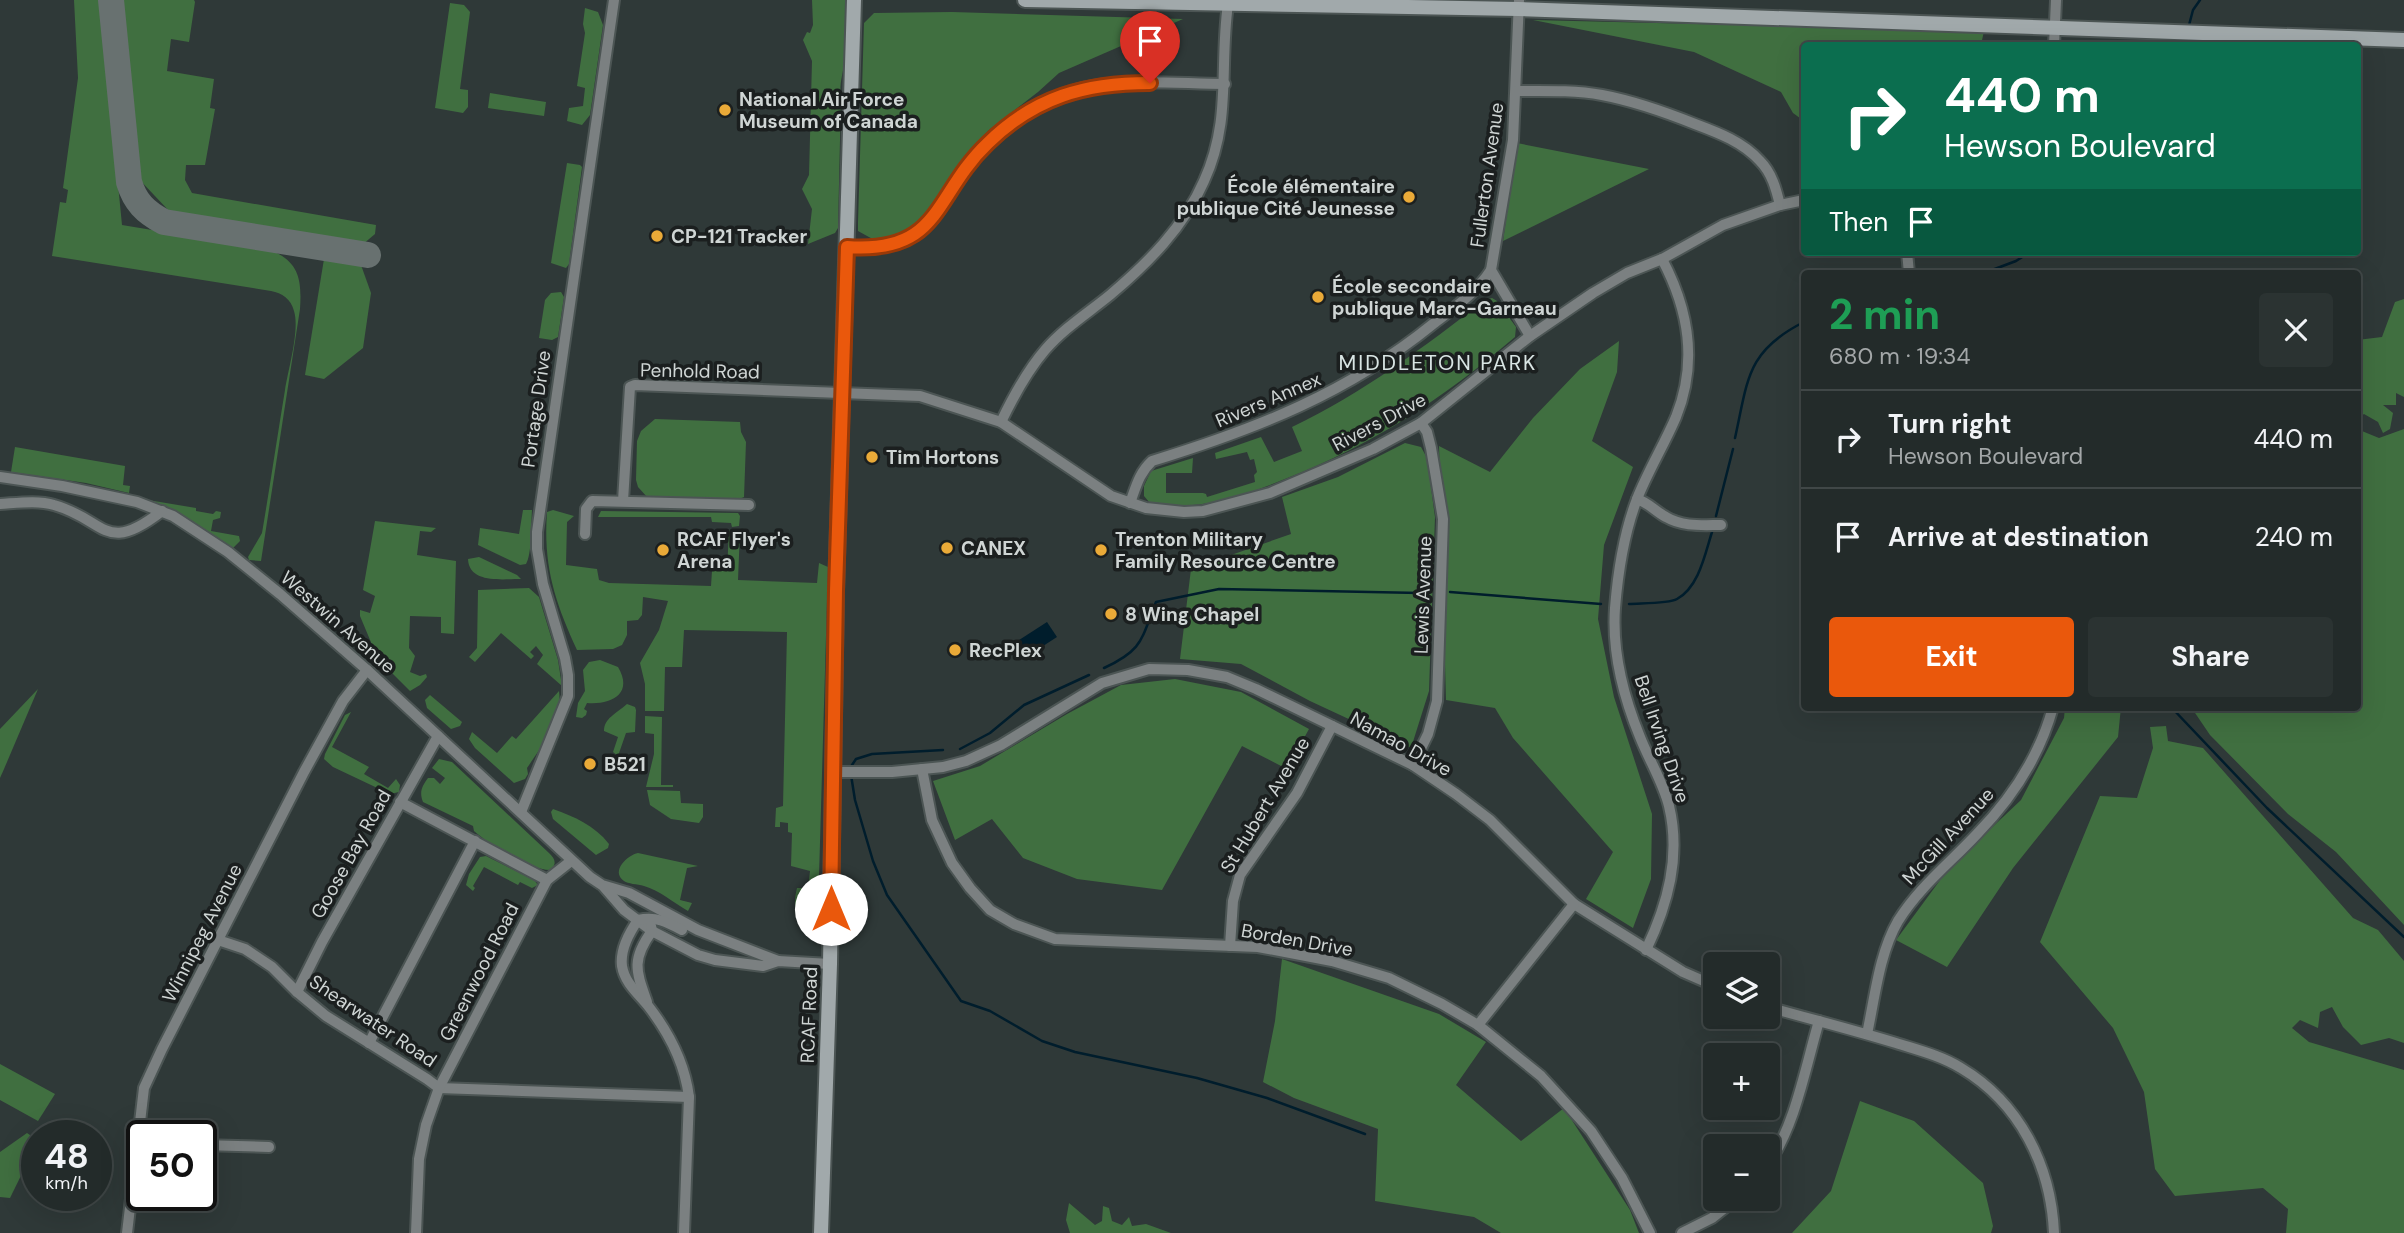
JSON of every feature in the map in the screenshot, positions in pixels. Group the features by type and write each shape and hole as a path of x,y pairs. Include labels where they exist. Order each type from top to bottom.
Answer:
{"main road":[{"name":"RCAF Road","path":"821,1233 837,772 842,393 854,0"},
{"path":"1025,0 1228,4 1518,4 2404,40"}],"street":[{"name":"Portage Drive","path":"521,812 568,696 565,657 543,584 537,532 614,0"},
{"path":"2054,42 2056,0"},
{"path":"1000,422 1017,390 1045,350 1151,258 1192,205 1205,180 1217,146 1223,116 1228,4"},
{"name":"Fullerton Avenue","path":"1518,4 1513,140 1491,270 1530,336"},
{"path":"847,247 893,245 917,235 989,142 1010,123 1065,93 1125,83 1225,84"},
{"path":"1516,91 1602,95 1655,108 1720,133 1748,149 1763,163 1775,184 1780,205"},
{"name":"Rivers Drive","path":"842,393 920,396 1000,422 1105,492 1130,503 1146,508 1203,511 1249,500 1339,464 1421,423 1530,336 1593,293 1723,225 1801,201"},
{"name":"Bell Irving Drive","path":"1646,950 1656,930 1671,881 1674,844 1668,805 1629,709 1617,649 1615,611 1625,538 1637,499 1676,416 1687,376 1690,352 1680,302 1662,259"},
{"name":"Rivers Annex","path":"1130,503 1144,468 1152,461 1234,435 1294,411 1348,383 1384,362 1422,333 1476,290 1491,270"},
{"name":"Penhold Road","path":"623,501 630,387 635,385 842,393"},
{"name":"Lewis Avenue","path":"1413,765 1428,734 1437,701 1443,519 1431,447 1421,423"},
{"name":"Westwin Avenue","path":"0,477 93,492 137,502 173,516 228,552 281,594 367,670 571,861 602,885 624,910 681,947 715,960 763,966 778,961"},
{"path":"1637,499 1679,523 1721,525"},
{"path":"584,534 588,504 599,500 749,505"},
{"path":"0,504 46,503 63,508 96,527 123,534 135,530 162,511"},
{"name":"Namao Drive","path":"837,772 922,769 967,761 1000,745 1102,683 1149,669 1188,670 1227,677 1413,765 1456,793 1490,820 1574,904 1646,950 1703,981"},
{"name":"Winnipeg Avenue","path":"141,1120 144,1088 218,940 343,701 367,670"},
{"name":"McGill Avenue","path":"1867,1034 1886,948 1897,923 1919,890 1979,832 2015,788 2030,764 2051,711"},
{"name":"St Hubert Avenue","path":"1230,946 1233,901 1240,875 1297,793 1332,726"},
{"name":"Goose Bay Road","path":"297,992 322,942 438,736"},
{"name":"Borden Drive","path":"922,769 932,820 952,863 990,910 1014,924 1055,939 1258,947 1332,961 1389,978 1478,1025 1541,1076 1591,1131 1622,1178 1650,1233"},
{"path":"400,802 547,880"},
{"path":"369,1043 475,841"},
{"name":"Greenwood Road","path":"416,1233 419,1159 426,1125 439,1088 547,880 571,861"},
{"name":"Westwin Avenue","path":"602,885 629,893 698,930 778,961 831,964"},
{"path":"646,903 652,930 637,956 636,970 650,1008 675,1049 687,1078 689,1097 684,1233"},
{"path":"1478,1025 1574,904"},
{"path":"650,1008 629,986 622,966 624,947 638,920 651,918 685,931 698,930"},
{"name":"Shearwater Road","path":"218,940 244,949 272,967 326,1016 439,1088 689,1097"},
{"path":"1780,1010 1926,1052 1961,1068 1988,1089 2013,1113 2035,1150 2048,1182 2054,1233"},
{"path":"1780,1138 1791,1115 1819,1021"},
{"path":"217,1145 269,1147"},
{"name":"Winnipeg Avenue","path":"127,1233 130,1211"},
{"path":"1682,1233 1721,1211"}],"green space":[{"path":"74,0 100,0 122,225 267,249 286,259 299,280 300,309 261,561 249,560 248,557 262,533 295,339 293,307 286,297 271,291 52,256 60,202 66,203 68,190 63,188 78,78"},
{"path":"119,0 195,2 189,42 171,39 167,71 214,79 210,108 215,109 205,165 186,165 185,180 192,193 376,225 375,234 362,245 172,214 136,176"},
{"path":"812,0 845,0 845,39 840,87 838,228 835,233 808,244 812,209 802,189 809,175 812,61 803,40 813,25"},
{"path":"450,3 464,5 470,12 460,89 468,90 468,107 463,113 435,108"},
{"path":"585,8 598,12 603,25 590,115 582,125 567,121 569,108 583,106 585,88 577,86 585,33"},
{"path":"952,12 1183,19 1059,73 989,130 973,147 927,213 910,231 878,242 858,231 864,23 874,13"},
{"path":"1533,20 1984,31 1982,42 1801,42 1801,119 1793,113 1781,92 1694,52"},
{"path":"490,93 546,102 544,116 488,108"},
{"path":"1517,143 1649,169 1503,241"},
{"path":"567,163 582,167 569,264 566,268 551,263"},
{"path":"324,259 361,265 371,293 363,348 324,379 305,375"},
{"path":"561,292 564,297 558,337 552,340 539,338 545,300 551,293"},
{"path":"1492,298 1516,327 1515,337 1461,381 1378,435 1318,465 1236,497 1185,506 1150,503 1144,496 1144,486 1151,471 1193,458 1192,473 1166,473 1166,493 1203,493 1207,497 1255,482 1254,475 1257,472 1254,459 1250,460 1247,452 1216,459 1215,453 1261,437 1274,462 1302,451 1292,427 1368,384 1485,300"},
{"path":"2404,299 2404,397 2396,393 2396,405 2383,405 2393,413 2390,429 2383,433 2378,422 2364,414 2361,416 2361,340 2382,337 2395,302"},
{"path":"1619,341 1617,372 1592,441 1633,467 1604,545 1598,619 1614,697 1652,814 1651,879 1633,928 1586,899 1613,852 1513,738 1495,708 1446,700 1439,446 1490,472 1533,418 1580,369"},
{"path":"655,419 740,422 746,442 744,497 737,500 648,498 638,487 636,480 637,441 641,431"},
{"path":"2404,429 2404,925 2336,852 2288,814 2210,735 2194,711 2361,711 2361,431 2379,438"},
{"path":"1405,443 1421,447 1427,458 1435,517 1429,691 1411,748 1310,701 1241,664 1180,659 1191,569 1291,534 1282,497 1338,477"},
{"path":"15,447 125,466 123,485 130,486 129,493 86,483 11,472"},
{"path":"148,500 196,508 196,511 213,514 216,511 221,512 220,518 213,520 211,531 239,536 240,541 233,548 179,513"},
{"path":"523,510 532,510 526,564 520,565 478,545 480,528 519,534"},
{"path":"553,510 574,516 567,522 566,565 597,569 599,580 609,583 711,586 712,571 727,571 729,530 740,531 738,580 817,583 819,563 828,567 818,911 804,913 797,910 797,888 808,888 810,871 791,866 792,833 788,832 788,823 780,822 780,827 775,827 776,808 783,806 787,632 684,630 682,667 665,667 664,711 645,711 645,684 640,663 659,630 668,601 643,597 642,615 638,620 627,621 627,635 622,645 613,649 577,650 562,616 549,567 547,512"},
{"path":"601,511 738,513 740,516 739,526 732,527 731,523 712,522 711,517 598,517"},
{"path":"375,521 436,528 431,532 420,531 417,555 456,561 454,634 441,633 441,617 410,616 409,648 415,656 410,672 420,676 426,674 427,677 410,691 378,659 360,616 360,610 370,613 375,596 363,590"},
{"path":"479,557 521,579 488,578 474,573 468,559"},
{"path":"529,588 539,597 558,660 562,686 537,664 543,655 536,646 530,652 534,656 531,659 501,633 475,662 469,657 477,648 478,590"},
{"path":"600,660 618,667 622,676 622,691 612,700 587,703 584,709 587,711 586,715 582,718 576,717 578,703 585,691 583,670 589,662"},
{"path":"1175,679 1241,692 1309,729 1287,769 1242,746 1162,890 1077,879 1023,858 992,819 955,840 933,781 980,766 1121,685"},
{"path":"38,689 4,769 0,778 0,729"},
{"path":"559,691 555,722 527,768 525,779 514,783 475,748 469,739 472,732 497,753 512,736 516,739"},
{"path":"430,695 462,722 460,726 451,729 427,708 425,700"},
{"path":"627,704 636,710 635,732 626,733 618,756 613,752 618,737 604,731 611,716"},
{"path":"2065,711 2121,711 2118,737 2013,868 1947,967 1896,940 1949,868 2021,800 2064,718"},
{"path":"351,712 332,747 369,767 364,774 388,788 396,779 400,785 399,792 390,794 333,767 324,759 345,715"},
{"path":"645,716 662,717 661,785 673,787 646,787 654,754 654,734 645,733"},
{"path":"2166,726 2168,741 2203,748 2353,918 2378,930 2404,961 2404,1043 2389,1038 2361,1045 2343,1027 2332,1007 2320,1012 2318,1028 2300,1020 2292,1028 2309,1042 2404,1070 2404,1233 2286,1233 2288,1209 2263,1188 2175,1196 2155,1169 2144,1092 2113,1028 2040,942 2100,796 2137,798 2153,748 2150,727"},
{"path":"439,759 452,762 549,853 554,861 551,870 533,866 511,856 474,831 473,826 423,802 422,789 428,778 434,778 440,784 445,778 432,768"},
{"path":"647,790 680,791 681,803 703,804 703,817 699,823 671,819 650,805"},
{"path":"553,809 590,827 609,844 608,848 596,855 553,819"},
{"path":"638,853 698,866 687,868 680,900 692,903 688,911 655,890 626,882 620,877 622,864"},
{"path":"486,856 534,880 538,885 532,888 520,882 518,885 484,867 473,891 466,885 469,874 480,857"},
{"path":"1282,959 1439,1014 1486,1042 1456,1085 1521,1141 1564,1108 1630,1210 1639,1233 1501,1233 1474,1217 1375,1201 1378,1129 1294,1098 1263,1082 1275,1021"},
{"path":"0,1064 55,1094 39,1120 0,1100"},
{"path":"1860,1101 1914,1121 1983,1183 1993,1226 1991,1233 1792,1233 1831,1191"},
{"path":"21,1137 21,1176 10,1198 0,1197 0,1152"},
{"path":"1069,1203 1095,1225 1102,1221 1103,1206 1109,1208 1112,1221 1122,1225 1129,1217 1132,1226 1146,1224 1171,1233 1070,1233 1066,1220"}],"water":[{"path":"1047,622 1057,637 1026,657 1016,642"}],"waterway":[{"path":"2188,29 2193,10 2200,0"},
{"path":"1992,270 2024,256"},
{"path":"1735,438 1747,383 1760,356 1771,344 1801,324"},
{"path":"1716,516 1733,449"},
{"path":"1629,604 1667,602 1685,594 1700,569 1712,532"},
{"path":"1104,668 1134,649 1156,602 1219,589 1420,593"},
{"path":"1450,592 1601,604"},
{"path":"960,749 990,733 1024,705 1089,675"},
{"path":"2175,711 2267,808 2404,937"},
{"path":"850,768 856,759 872,754 943,750"},
{"path":"851,775 855,800 873,861 887,895 961,1001 990,1011 1042,1041 1075,1052 1197,1078 1267,1098 1365,1134"}],"taxiway":[{"path":"111,0 129,182 142,206 164,222 368,255"}],"place":[{"name":"National Air Force Museum of Canada","path":"725,110"},
{"name":"École élémentaire publique Cité Jeunesse","path":"1409,197"},
{"name":"CP-121 Tracker","path":"657,236"},
{"name":"École secondaire publique Marc-Garneau","path":"1318,297"},
{"name":"Tim Hortons","path":"872,457"},
{"name":"CANEX","path":"947,548"},
{"name":"RCAF Flyer's Arena","path":"663,550"},
{"name":"Trenton Military Family Resource Centre","path":"1101,550"},
{"name":"8 Wing Chapel","path":"1111,614"},
{"name":"RecPlex","path":"955,650"},
{"name":"B521","path":"590,764"}],"district":[{"name":"MIDDLETON PARK","path":"1438,363"}],"route":[{"path":"831,909 836,591 847,247 893,245 917,235 989,142 1010,123 1065,93 1096,86 1150,83"}]}
